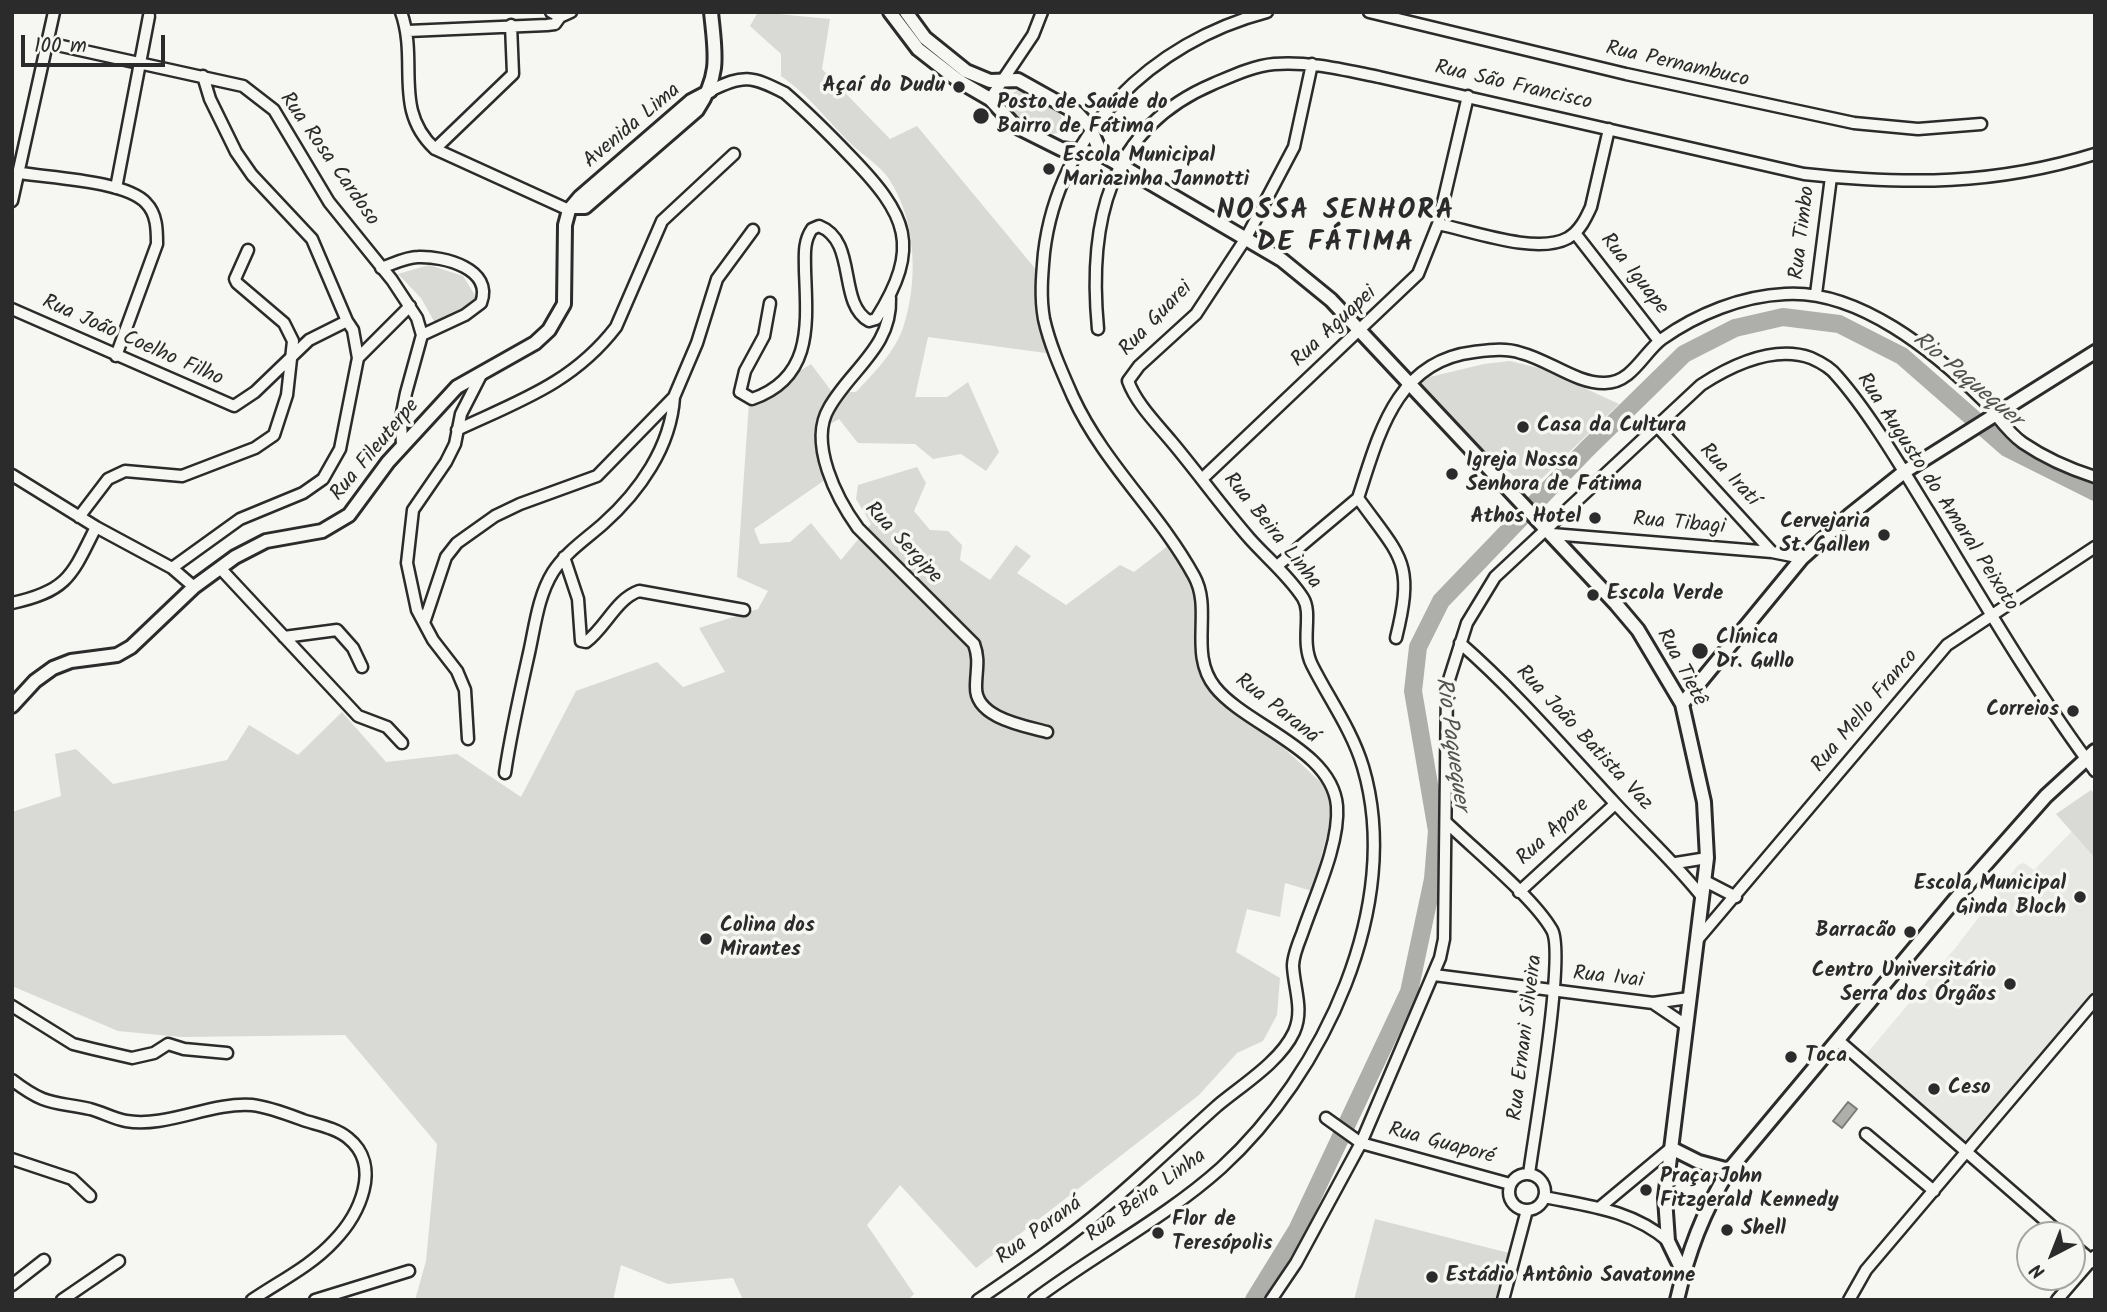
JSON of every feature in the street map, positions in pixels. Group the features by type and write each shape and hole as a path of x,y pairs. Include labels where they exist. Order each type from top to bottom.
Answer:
{"main road":[{"path":"710,12 716,71 710,90"},
{"path":"890,12 899,27 918,49 962,76 984,80 1018,80 1067,106 1084,120 1101,154 1060,149 1015,126 990,99 962,76 925,38 908,16 899,27"},
{"name":"Avenida Lima","path":"572,208 585,207 641,152 698,110 710,90"},
{"name":"Rua Tietê","path":"1101,154 1246,238 1308,279 1545,526 1638,630 1682,704 1704,802 1707,858 1665,1198 1668,1241 1683,1272"},
{"name":"Rua Fileuterpe","path":"12,706 35,681 53,668 71,661 117,655 131,647 194,587 266,541 322,531 349,516 402,445 457,387 535,342 558,317 564,304 564,233 572,208"},
{"path":"1682,704 1802,558 1904,472 2095,352"},
{"path":"1677,1300 1683,1272 1706,1206 1728,1170 1969,883 2046,796 2090,754"},
{"path":"1671,1148 1699,1162 1728,1170"}],"street":[{"path":"12,201 21,173 54,12"},
{"path":"401,12 408,31 411,115 417,129 435,149 572,208"},
{"path":"408,31 547,25 555,24 555,15 571,12"},
{"path":"990,99 1004,80 1042,12"},
{"name":"Rua Paraná","path":"978,1300 1103,1209 1263,1069 1293,1035 1299,1009 1293,964 1337,818 1337,800 1319,770 1294,745 1239,708 1214,686 1203,665 1199,638 1202,598 1197,580 1173,541 1097,443 1057,359 1044,319 1041,281 1048,219 1062,177 1091,130 1149,69 1176,50 1210,32 1266,12"},
{"name":"Rua Pernambuco","path":"1369,12 1809,115 1918,129 1981,124"},
{"path":"116,188 149,16"},
{"path":"435,149 513,74 511,25"},
{"name":"Rua Rosa Cardoso","path":"48,43 243,86 274,110 329,202 415,312 422,335"},
{"name":"Rua São Francisco","path":"1098,329 1095,251 1105,198 1118,165 1132,146 1179,100 1239,73 1272,64 1311,64 1468,96 1759,166 1831,177 1928,183 1989,179 2039,170 2095,154"},
{"name":"Rua Guarei","path":"1130,375 1196,314 1246,238 1294,147 1311,64"},
{"path":"172,568 240,519 303,493 323,480 340,449 358,358 353,330 312,239 252,175 236,152 210,99 203,76"},
{"name":"Rua Sergipe","path":"710,90 735,78 769,85 785,93 886,195 900,221 904,244 903,259 890,297 891,315 872,356 829,408 822,425 827,465 846,512 858,528 974,643 979,659 975,689 987,709 1009,720 1047,732"},
{"name":"Rua Aguapei","path":"1203,478 1418,274 1438,224 1468,96"},
{"path":"1438,224 1523,242 1549,244 1576,233 1591,207 1609,129"},
{"path":"457,429 542,392 582,363 606,341 616,327 662,221 734,154"},
{"path":"21,173 116,188 140,197 149,205 157,226 151,263 116,356"},
{"name":"Rua Timbo","path":"1816,294 1831,177"},
{"path":"770,303 764,335 740,382 740,392 752,399 785,379 799,361 806,309 804,247 812,229 820,226 826,229 839,244 861,317 869,321 876,319 890,297"},
{"path":"505,773 541,602 550,577 564,557 621,508 652,466 673,417 674,397 697,343 718,279 753,230"},
{"name":"Rua Iguape","path":"1576,233 1659,341"},
{"path":"79,517 108,479 115,475 136,471 182,477 267,442 280,423 293,341 284,323 235,279 248,250"},
{"path":"381,268 416,257 435,258 458,264 480,278 484,286 481,303 465,315 422,335 401,418 402,445"},
{"path":"1277,566 1358,498 1381,429 1409,382 1438,361 1466,353 1497,349 1519,352 1548,361 1586,380 1606,383 1621,379 1636,367 1659,341 1682,326 1729,304 1784,293 1816,294 1846,303 1888,325 1927,353 1984,401 1993,418 2022,443 2095,477"},
{"path":"358,358 410,306"},
{"name":"Rua João Coelho Filho","path":"12,309 234,406 255,391 309,340 347,321"},
{"name":"Rua Augusto do Amaral Peixoto","path":"1271,1300 1296,1263 1361,1143 1398,1052 1434,975 1444,939 1447,686 1467,623 1495,577 1545,526 1701,385 1726,368 1769,356 1790,354 1810,358 1836,375 1904,472 1991,614 2090,754 2095,771"},
{"path":"468,739 465,690 457,671 424,623 411,591 407,563 409,528 421,495 455,444 457,429 482,373"},
{"name":"Rua Beira Linha","path":"1034,1300 1196,1188 1223,1166 1303,1069 1343,995 1350,976 1371,875 1373,831 1370,797 1351,735 1305,650 1307,606 1277,566 1250,538 1142,406 1130,386 1130,375"},
{"path":"424,623 433,604 446,557 457,543 495,516 520,504 597,476 674,397"},
{"name":"Rua Iratí","path":"1656,425 1772,552"},
{"path":"12,475 96,527 172,568 194,587"},
{"path":"1358,498 1398,553 1404,566 1405,597 1396,638"},
{"name":"Rua Tibagi","path":"1545,526 1772,552 1802,558"},
{"path":"12,603 61,585 72,573 96,527"},
{"name":"Rua Mello Franco","path":"1698,939 1947,645 2095,547"},
{"path":"564,557 578,598 578,638 581,641 591,638 621,603 639,591 744,610"},
{"path":"220,568 358,716 387,727 402,743"},
{"path":"284,637 337,630 353,648 362,667"},
{"name":"Rua João Batista Vaz","path":"1460,643 1499,677 1615,804 1676,863 1703,898"},
{"name":"Rua Apore","path":"1518,892 1615,804"},
{"name":"Rua Ernani Silveira","path":"1447,823 1518,892 1552,929 1556,940 1553,993 1529,1174"},
{"path":"1676,863 1707,858"},
{"path":"1705,881 1736,897"},
{"name":"Rua Ivai","path":"1434,975 1553,993 1653,1003 1689,998"},
{"path":"1849,1300 1866,1270 2095,1000"},
{"name":"Rua Ivai","path":"1653,1003 1687,1026"},
{"path":"12,1006 73,1044 112,1054 132,1058 145,1056 168,1044 184,1049 227,1053"},
{"path":"1839,1041 2046,1221"},
{"path":"12,1080 35,1098 91,1109 125,1121 141,1122 206,1108 255,1105 333,1130 348,1138 362,1156 366,1175 365,1190 348,1224 334,1242 304,1267 252,1300"},
{"path":"1326,1118 1361,1143"},
{"path":"1866,1134 1934,1191"},
{"name":"Rua Guaporé","path":"1361,1143 1510,1184"},
{"path":"1599,1208 1671,1148"},
{"path":"12,1159 72,1179 90,1196"},
{"path":"1529,1174 1540,1180 1544,1197 1534,1208 1527,1210 1511,1201 1510,1184 1518,1176 1529,1174"},
{"path":"1544,1197 1599,1208 1648,1224 1668,1241"},
{"path":"1503,1300 1527,1210"},
{"path":"12,1285 44,1260"},
{"path":"2057,1300 2094,1260"},
{"path":"62,1300 119,1261"},
{"path":"315,1300 409,1271"}],"shaded area":[{"path":"758,12 830,19 822,69 890,139 917,126 1038,272 1053,354 928,337 915,397 947,397 968,382 999,452 986,471 961,454 933,459 915,444 858,443 839,419 827,426 827,441 835,473 754,529 760,544 790,542 811,523 841,560 871,524 856,499 858,485 917,467 926,483 914,511 930,530 948,531 962,545 960,560 990,580 1016,545 1031,556 1017,573 1066,605 1120,565 1134,572 1169,545 1194,583 1207,664 1218,687 1328,789 1333,812 1312,891 1285,883 1280,917 1247,909 1236,952 1280,978 1277,1015 1263,1041 1237,1053 1199,1095 976,1268 900,1185 867,1225 914,1294 908,1300 743,1300 733,1278 668,1284 621,1265 613,1300 415,1300 426,1261 437,1144 345,1035 181,1037 118,1031 12,986 12,812 61,796 55,754 76,749 113,784 227,760 249,725 298,755 342,712 386,762 457,754 521,797 576,691 657,662 683,687 725,672 699,628 758,609 768,591 737,577 749,402 811,364 832,392 856,392 883,362 899,337 908,309 913,271 910,232 898,195 889,179 781,76 781,54 750,26"},
{"path":"1021,87 1059,112 1068,130 1053,134 1009,112 1007,98"},
{"path":"429,265 463,276 476,297 474,302 435,323 421,298 398,274"},
{"path":"1510,361 1543,369 1619,404 1530,490 1427,402 1409,382 1484,364"},
{"path":"2091,790 2095,794 2095,858 2056,814"},
{"name":"Centro Universitário Serra dos Órgãos","path":"2072,831 2095,858 2095,992 1967,1142 1863,1058 1957,946 2018,865 2024,863 2034,870"},
{"path":"1848,1102 1857,1109 1842,1128 1833,1121"},
{"name":"Estádio Antônio Savatonne","path":"1375,1219 1509,1253 1497,1300 1354,1300"}],"waterway":[{"name":"Rio Paquequer","path":"1254,1300 1297,1230 1409,992 1433,879 1437,831 1413,691 1418,647 1441,601 1587,449 1684,354 1735,328 1783,317 1839,324 1902,356 2007,448 2095,492"}],"place":[{"name":"Açaí do Dudu","path":"959,87"},
{"name":"Posto de Saúde do Bairro de Fátima","path":"981,116"},
{"name":"Escola Municipal Mariazinha Jannotti","path":"1049,169"},
{"name":"Casa da Cultura","path":"1523,427"},
{"name":"Igreja Nossa Senhora de Fátima","path":"1452,474"},
{"name":"Athos Hotel","path":"1595,518"},
{"name":"Cervejaria St. Gallen","path":"1884,535"},
{"name":"Escola Verde","path":"1593,595"},
{"name":"Clínica Dr. Gullo","path":"1700,651"},
{"name":"Correios","path":"2073,711"},
{"name":"Escola Municipal Ginda Bloch","path":"2080,897"},
{"name":"Barracão","path":"1910,932"},
{"name":"Colina dos Mirantes","path":"706,939"},
{"name":"Centro Universitário Serra dos Órgãos","path":"2010,984"},
{"name":"Toca","path":"1791,1057"},
{"name":"Ceso","path":"1934,1089"},
{"name":"Praça John Fitzgerald Kennedy","path":"1646,1190"},
{"name":"Shell","path":"1727,1230"},
{"name":"Flor de Teresópolis","path":"1158,1233"},
{"name":"Estádio Antônio Savatonne","path":"1432,1277"}],"district":[{"name":"NOSSA SENHORA DE FÁTIMA","path":"1336,229"}]}
